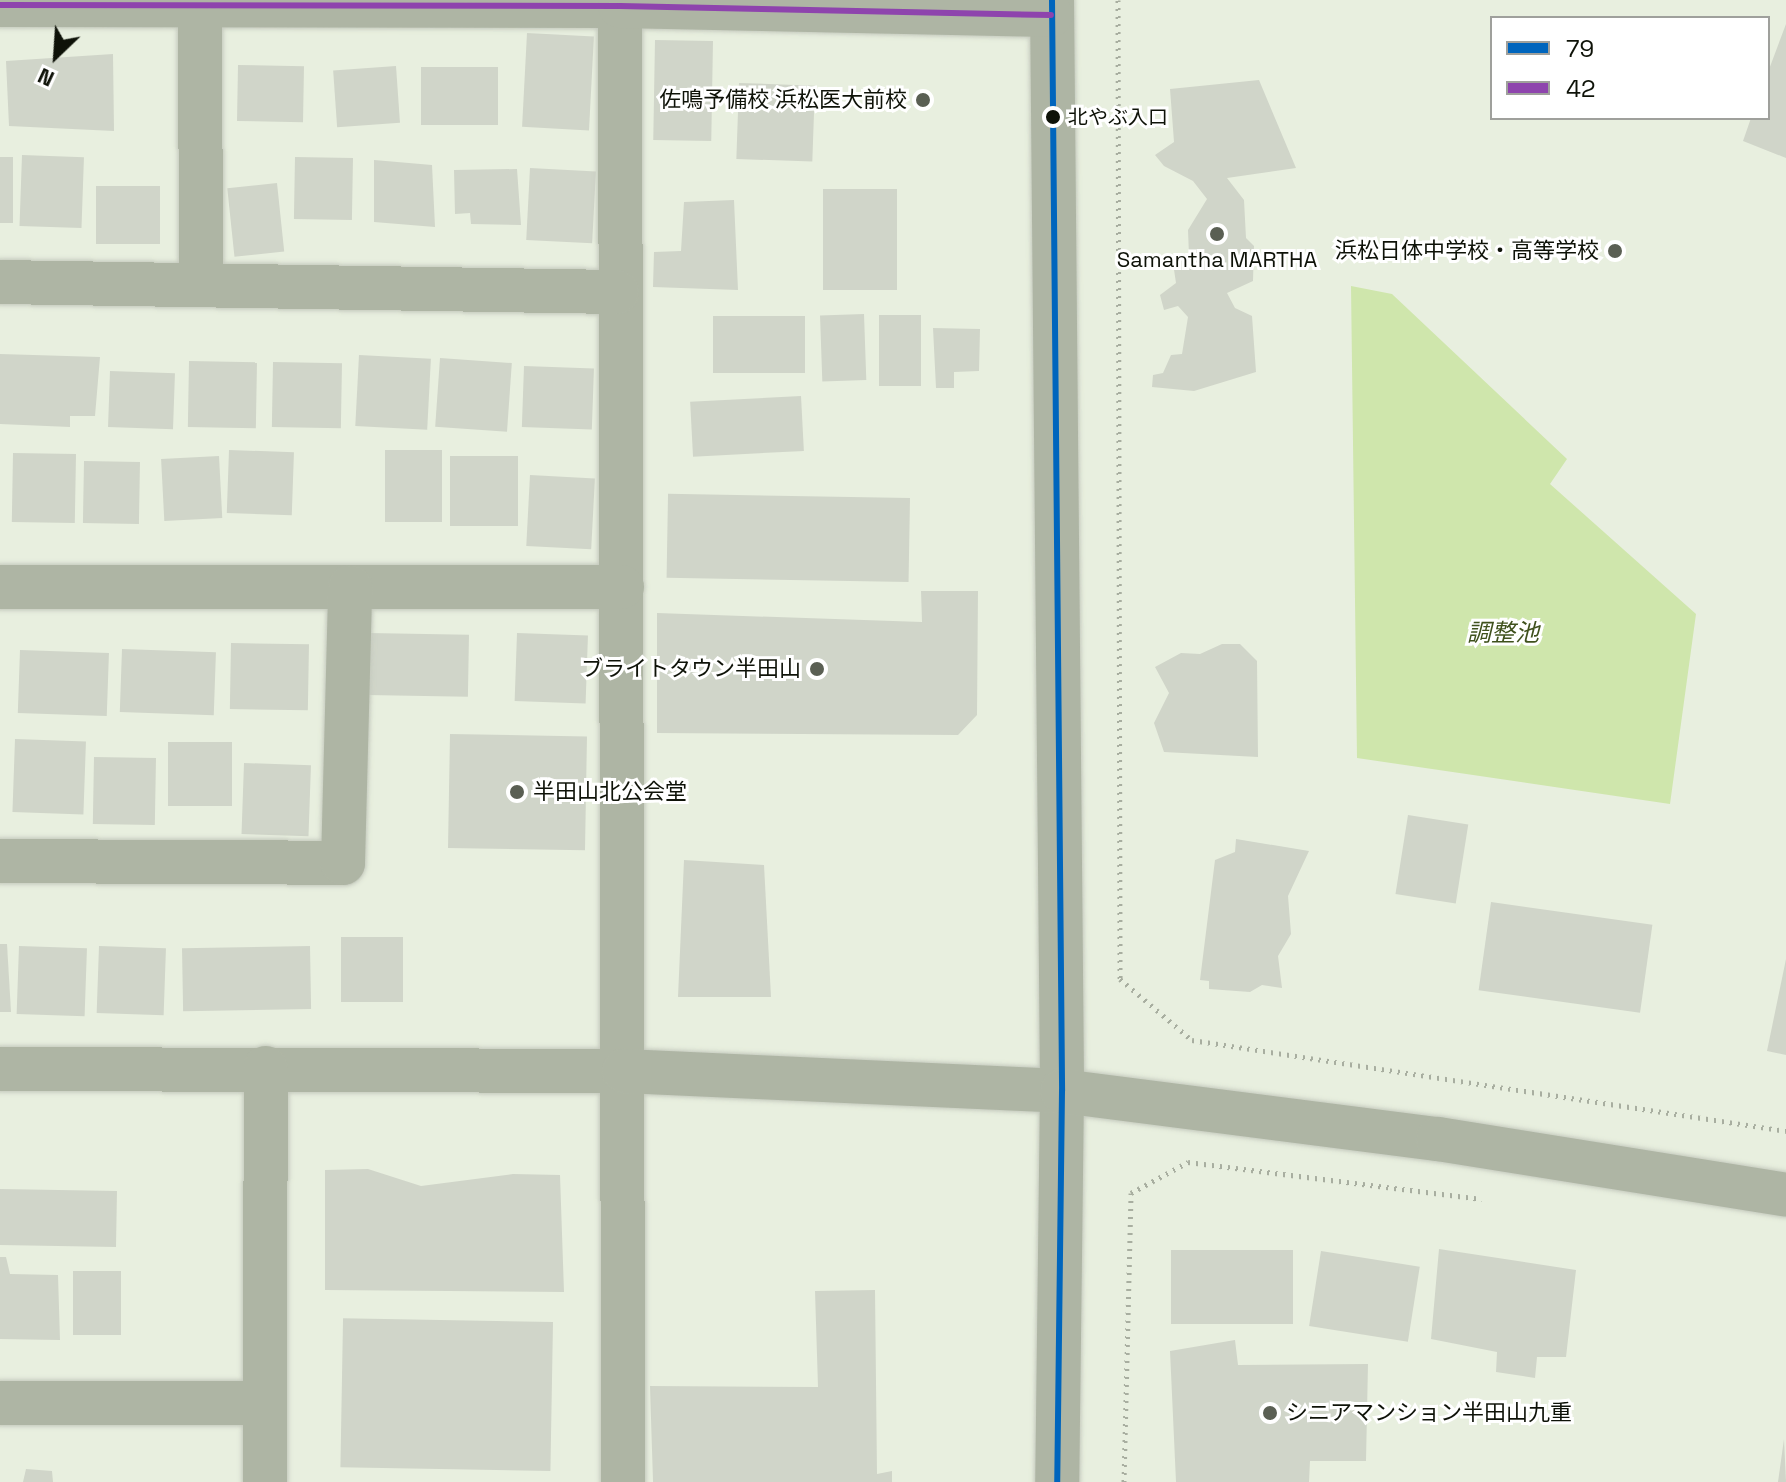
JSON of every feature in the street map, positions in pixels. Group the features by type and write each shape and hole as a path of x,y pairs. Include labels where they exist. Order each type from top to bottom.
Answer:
{"street":[{"path":"620,3 617,292 622,587 623,1482"},
{"path":"0,5 620,3 1052,8 1062,1091 1057,1482"},
{"path":"200,5 201,283"},
{"path":"0,282 617,292"},
{"path":"0,587 622,587"},
{"path":"0,861 343,863 350,587"},
{"path":"265,1482 266,1068"},
{"path":"0,1069 624,1071 1062,1091 1438,1139 1786,1195"},
{"path":"0,1403 265,1403"}],"path":[{"path":"1118,0 1120,979 1192,1040 1786,1131"},
{"path":"1124,1482 1131,1193 1188,1162 1487,1200"}],"water":[{"name":"調整池","path":"1351,286 1392,294 1567,459 1550,484 1696,614 1670,804 1357,758"}],"building":[{"path":"1786,24 1786,158 1743,141 1750,120 1770,120 1770,67"},
{"path":"527,33 594,37 589,130 522,127"},
{"path":"655,40 713,41 711,141 653,140"},
{"path":"113,54 114,131 9,126 6,61"},
{"path":"238,65 304,66 303,122 237,121"},
{"path":"396,66 400,123 337,127 333,70"},
{"path":"421,67 498,67 498,125 421,125"},
{"name":"Samantha MARTHA","path":"1259,80 1296,168 1227,178 1244,200 1246,238 1254,246 1253,281 1227,293 1235,308 1252,316 1256,372 1194,391 1152,387 1153,375 1163,373 1171,355 1182,354 1188,317 1178,306 1164,310 1160,295 1176,283 1173,263 1189,256 1188,230 1207,199 1193,181 1164,166 1155,155 1174,142 1170,89"},
{"path":"739,83 815,86 812,162 736,159"},
{"path":"22,155 84,157 81,228 20,226"},
{"path":"0,157 13,157 13,223 0,223"},
{"path":"295,157 353,158 352,220 294,219"},
{"path":"374,160 432,165 435,227 374,222"},
{"path":"530,168 596,171 592,243 526,240"},
{"path":"517,169 521,225 471,224 470,213 455,214 454,170"},
{"path":"277,183 284,252 234,257 227,188"},
{"path":"96,186 160,186 160,244 96,244"},
{"path":"823,189 897,189 897,290 823,290"},
{"path":"734,200 738,290 653,287 654,252 681,251 684,202"},
{"path":"864,314 866,380 822,381 820,316"},
{"path":"879,315 921,315 921,386 879,386"},
{"path":"713,316 805,316 805,373 713,373"},
{"path":"933,328 980,329 979,371 954,372 954,388 936,388"},
{"path":"0,354 100,357 95,416 70,416 70,427 0,424"},
{"path":"359,355 431,359 427,430 355,426"},
{"path":"440,358 512,363 507,432 435,427"},
{"path":"189,361 257,362 256,428 188,427"},
{"path":"273,362 342,363 341,428 272,427"},
{"path":"524,366 594,368 592,429 522,427"},
{"path":"110,371 175,373 173,429 108,427"},
{"path":"801,396 804,451 693,457 690,402"},
{"path":"229,450 294,452 292,515 227,513"},
{"path":"385,450 442,450 442,522 385,522"},
{"path":"13,453 76,454 75,523 12,522"},
{"path":"219,456 222,518 164,521 161,459"},
{"path":"450,456 518,456 518,526 450,526"},
{"path":"84,461 140,462 139,524 83,523"},
{"path":"530,475 595,478 591,549 526,546"},
{"path":"668,494 910,498 909,582 667,578"},
{"name":"ブライトタウン半田山","path":"921,591 978,591 977,715 958,735 657,733 657,613 922,622"},
{"path":"368,633 469,635 468,697 367,695"},
{"path":"517,633 588,635 586,703 515,701"},
{"path":"231,643 309,644 308,710 230,709"},
{"path":"1222,644 1240,644 1257,661 1258,757 1164,752 1154,723 1169,693 1155,667 1181,653 1200,654"},
{"path":"122,649 216,652 214,715 120,712"},
{"path":"20,650 109,653 107,716 18,713"},
{"name":"半田山北公会堂","path":"450,734 587,736 585,850 448,848"},
{"path":"15,739 86,741 83,814 12,812"},
{"path":"168,742 232,742 232,806 168,806"},
{"path":"94,757 156,758 155,825 93,824"},
{"path":"244,763 311,765 308,836 242,834"},
{"path":"1408,815 1468,825 1456,904 1395,894"},
{"path":"1236,839 1309,851 1288,896 1291,934 1278,956 1282,988 1262,985 1250,992 1209,989 1209,981 1200,980 1215,860 1235,852"},
{"path":"684,860 764,865 771,997 678,997"},
{"path":"1491,902 1652,925 1640,1013 1479,990"},
{"path":"341,937 403,937 403,1002 341,1002"},
{"path":"0,944 7,944 11,1012 0,1012"},
{"path":"19,946 87,948 85,1016 17,1014"},
{"path":"99,946 166,948 164,1015 97,1013"},
{"path":"310,946 311,1009 183,1011 182,948"},
{"path":"1786,959 1786,1055 1767,1051"},
{"path":"368,1169 421,1186 513,1174 560,1175 564,1292 325,1290 325,1170"},
{"path":"0,1189 117,1191 116,1247 0,1245"},
{"path":"1439,1249 1576,1270 1566,1357 1537,1357 1535,1378 1496,1372 1497,1352 1431,1339"},
{"path":"1171,1250 1293,1250 1293,1324 1171,1324"},
{"path":"1321,1251 1420,1267 1408,1342 1309,1326"},
{"path":"0,1257 6,1257 10,1274 58,1275 60,1340 0,1339"},
{"path":"73,1271 121,1271 121,1335 73,1335"},
{"path":"875,1290 877,1474 892,1471 892,1482 653,1482 650,1386 818,1387 815,1291"},
{"path":"343,1318 553,1322 550,1471 340,1467"},
{"name":"シニアマンション半田山九重","path":"1235,1340 1238,1365 1368,1364 1366,1461 1310,1461 1309,1482 1176,1482 1170,1351"},
{"path":"1784,1439 1786,1482 1778,1482"},
{"path":"26,1469 52,1471 53,1482 23,1482"}],"transit line":[{"name":"79","path":"1052,0 1062,1091 1057,1482"},
{"name":"42","path":"0,5 620,6 1051,15"}],"place":[{"name":"佐鳴予備校 浜松医大前校","path":"923,100"},
{"name":"北やぶ入口","path":"1053,117"},
{"name":"Samantha MARTHA","path":"1217,234"},
{"name":"浜松日体中学校・高等学校","path":"1615,251"},
{"name":"ブライトタウン半田山","path":"817,669"},
{"name":"半田山北公会堂","path":"517,792"},
{"name":"シニアマンション半田山九重","path":"1270,1413"}]}
